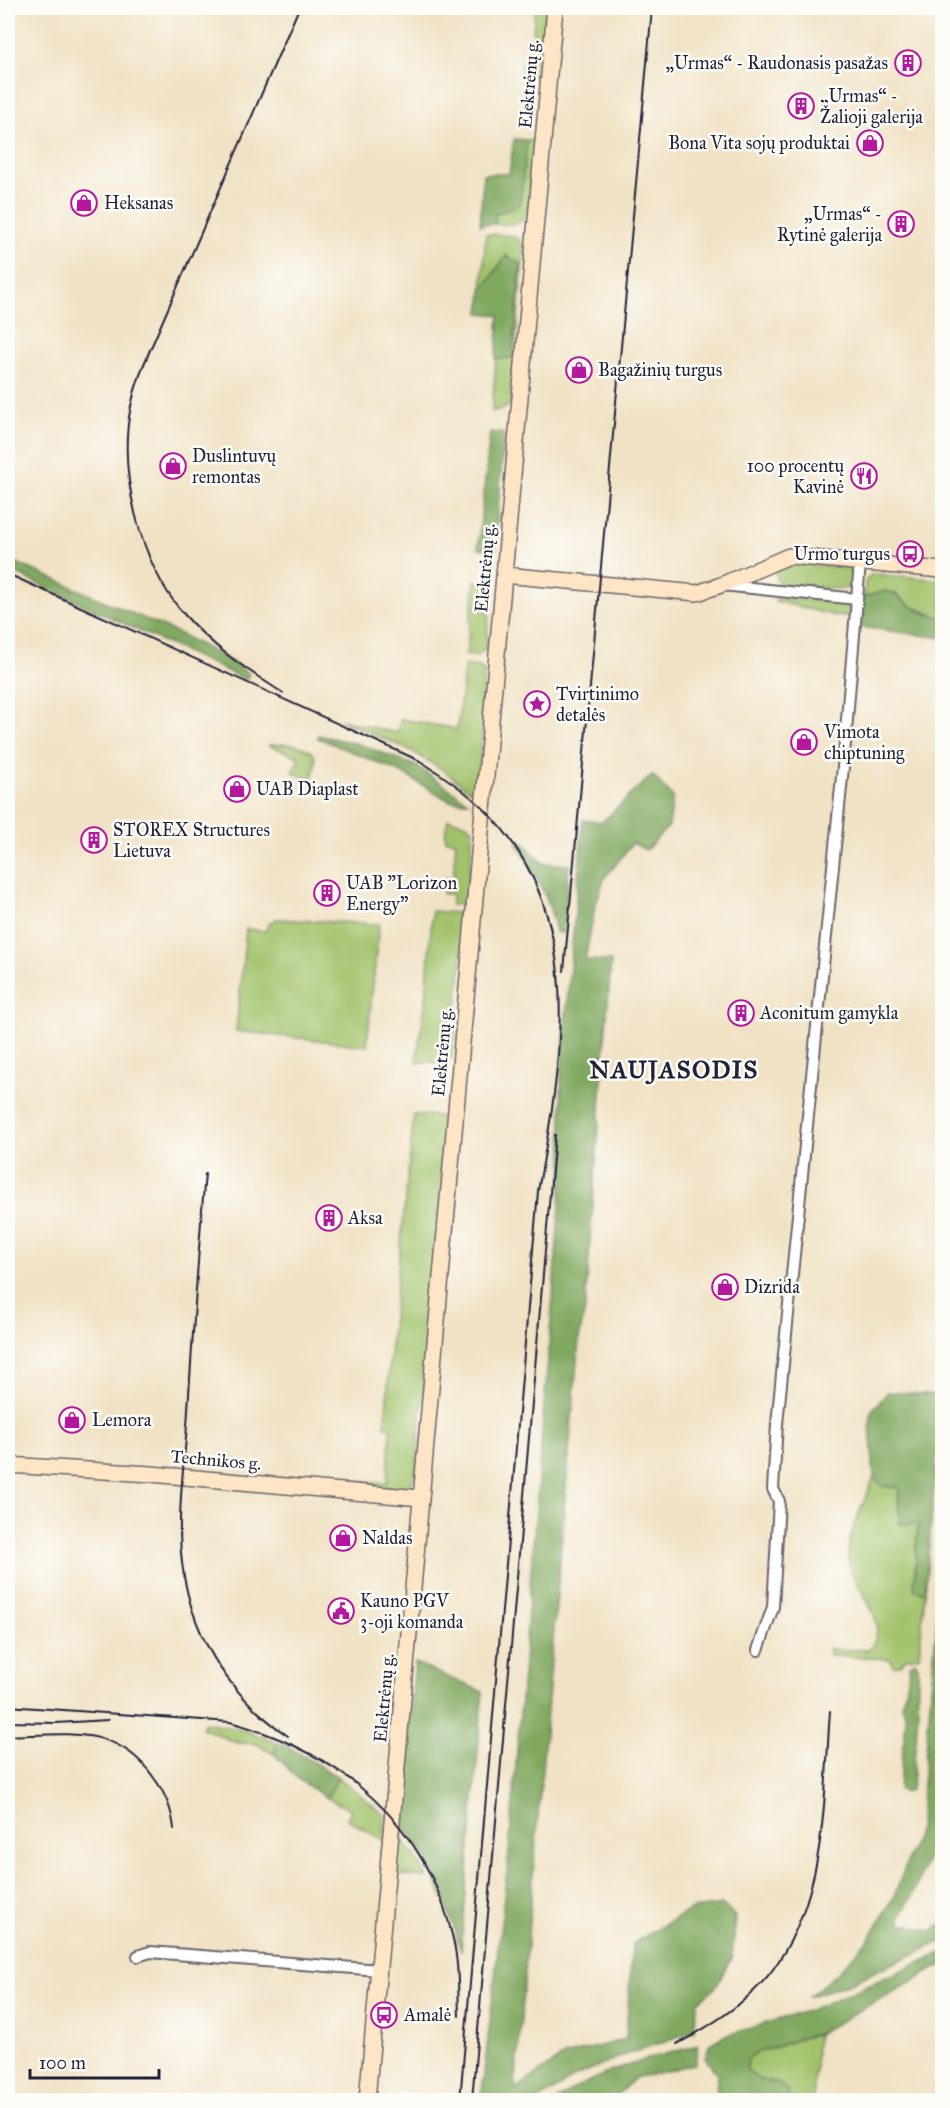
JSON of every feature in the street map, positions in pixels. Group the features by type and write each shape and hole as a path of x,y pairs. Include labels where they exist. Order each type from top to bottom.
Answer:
{"street":[{"name":"Elektrėnų g.","path":"367,2100 555,8"},
{"path":"504,575 697,593 789,556 942,570"},
{"path":"758,1650 773,1607 779,1501 773,1489 777,1424 834,859 860,563"},
{"path":"721,585 857,599"},
{"name":"Technikos g.","path":"8,1465 151,1474 421,1498"},
{"path":"138,1956 150,1952 379,1970"}],"green space":[{"path":"535,8 546,8 541,72 532,77 525,77 521,66 530,66"},
{"path":"514,139 527,140 520,205 495,214 495,224 480,225 483,174 509,174"},
{"path":"527,140 534,141 528,211 519,223 495,224 495,214 520,204"},
{"path":"486,234 513,237 522,242 524,246 511,403 495,411 492,411 496,359 512,358 506,256 482,290"},
{"path":"506,256 521,264 512,358 496,359 499,315 480,313 482,290"},
{"path":"490,432 502,433 504,436 495,550 478,548"},
{"path":"8,559 182,635 232,662 249,674 246,680 8,570"},
{"path":"785,563 847,567 852,570 853,583 843,589 786,586 778,581 776,574 776,571"},
{"path":"872,574 942,580 942,617 911,606 895,593 885,591 864,597 865,581"},
{"path":"475,581 492,581 486,649 477,656 466,655"},
{"path":"885,591 896,595 917,610 942,617 942,638 861,627 864,597"},
{"path":"776,598 840,601 848,605 851,616 836,616 775,601"},
{"path":"465,665 484,670 481,713 483,722 477,796 443,770 410,750 340,720 397,733 401,719 457,729"},
{"path":"318,735 359,744 416,766 469,802 450,801 398,771 318,738"},
{"path":"287,744 310,750 313,753 315,763 311,780 293,772 299,757 268,745"},
{"path":"652,775 673,797 669,826 646,850 633,843 604,879 595,907 585,960 611,961 585,1309 579,1339 515,2089 564,2056 626,2039 632,1944 692,1909 723,1905 736,1917 732,1957 715,1988 698,2002 694,2031 617,2058 576,2076 539,2100 481,2100 509,1852 563,1166 561,1073 583,820 602,822"},
{"path":"448,819 465,823 473,829 467,904 451,905 452,894 443,894 445,878 453,879 456,841 446,840"},
{"path":"521,840 543,863 569,865 564,933 556,932 541,887 517,844"},
{"path":"432,911 466,915 452,1058 447,1062 416,1062 426,1000"},
{"path":"277,919 379,924 367,1046 236,1031 246,929 265,931 269,923"},
{"path":"414,1115 447,1116 416,1474 409,1487 403,1489 333,1483 332,1479 387,1483 391,1428 385,1427 392,1327"},
{"path":"888,1392 942,1395 925,1593 914,1590 918,1524 899,1524 899,1488 882,1486 874,1477 870,1424 872,1410"},
{"path":"874,1477 882,1486 899,1488 898,1506 918,1524 914,1589 925,1593 919,1656 906,1658 901,1664 894,1666 890,1659 830,1655 828,1649 869,1650 876,1638 877,1626 874,1615 855,1580 848,1556 854,1527"},
{"path":"942,1562 942,1821 916,1888 900,1918 903,1924 931,1931 942,1925 942,1941 848,1984 808,1997 837,1973 869,1939 894,1897 919,1829"},
{"path":"915,1661 918,1666 918,1715 912,1785 910,1790 904,1793 899,1789 906,1718 902,1705 910,1664"},
{"path":"415,1663 483,1692 461,1952 438,1884 421,1852 400,1822"},
{"path":"205,1722 248,1731 277,1743 274,1754 255,1743 237,1743 202,1728"},
{"path":"277,1743 287,1746 338,1777 327,1798 298,1779 274,1754"},
{"path":"338,1777 385,1815 384,1841 347,1819 351,1810 327,1798"},
{"path":"399,1835 416,1858 427,1877 395,1874"},
{"path":"942,1953 942,1965 817,2034 760,2051 748,2059 747,2071 760,2080 776,2082 788,2091 789,2100 716,2100 717,2074 705,2058 709,2045 724,2036 810,2010"},
{"path":"817,2034 813,2100 789,2100 788,2091 776,2082 760,2080 747,2071 747,2059 756,2053"},
{"path":"698,2045 695,2064 634,2079 612,2100 557,2100 607,2073"}],"railway":[{"path":"283,693 217,647 183,613 168,592 144,543 136,515 130,487 127,432 131,406 144,364 299,8"},
{"path":"564,971 652,8"},
{"path":"8,574 420,761 482,807 516,848 539,892 553,939 559,989 559,1040 554,1091 538,1191 460,2100"},
{"path":"472,2100 555,1135"},
{"path":"205,1174 181,1501 182,1563 196,1622 208,1648 242,1696 288,1736"},
{"path":"8,1706 230,1722 270,1735 308,1753 342,1774 373,1799 400,1828 423,1861 441,1898 455,1948 459,2016"},
{"path":"677,2044 719,2019 758,1987 778,1962 794,1934 806,1904 820,1840 830,1711"},
{"path":"8,1722 56,1723 108,1720"},
{"path":"8,1736 50,1734 89,1736 107,1740 124,1748 139,1760 158,1784 170,1808 174,1829"}],"place":[{"name":"„Urmas“ - Raudonasis pasažas","path":"908,63"},
{"name":"„Urmas“ - Žalioji galerija","path":"801,106"},
{"name":"Bona Vita sojų produktai","path":"870,143"},
{"name":"Heksanas","path":"84,203"},
{"name":"„Urmas“ - Rytinė galerija","path":"901,224"},
{"name":"Bagažinių turgus","path":"579,370"},
{"name":"Duslintuvų remontas","path":"173,466"},
{"name":"100 procentų Kavinė","path":"864,476"},
{"name":"Urmo turgus","path":"910,554"},
{"name":"Tvirtinimo detalės","path":"537,704"},
{"name":"Vimota chiptuning","path":"804,742"},
{"name":"UAB Diaplast","path":"237,789"},
{"name":"STOREX Structures Lietuva","path":"94,840"},
{"name":"UAB \"Lorizon Energy\"","path":"327,893"},
{"name":"Aconitum gamykla","path":"741,1013"},
{"name":"Aksa","path":"329,1218"},
{"name":"Dizrida","path":"725,1287"},
{"name":"Lemora","path":"72,1420"},
{"name":"Naldas","path":"343,1538"},
{"name":"Kauno PGV 3-oji komanda","path":"341,1611"},
{"name":"Amalė","path":"384,2015"}],"district":[{"name":"NAUJASODIS","path":"674,1070"}]}
